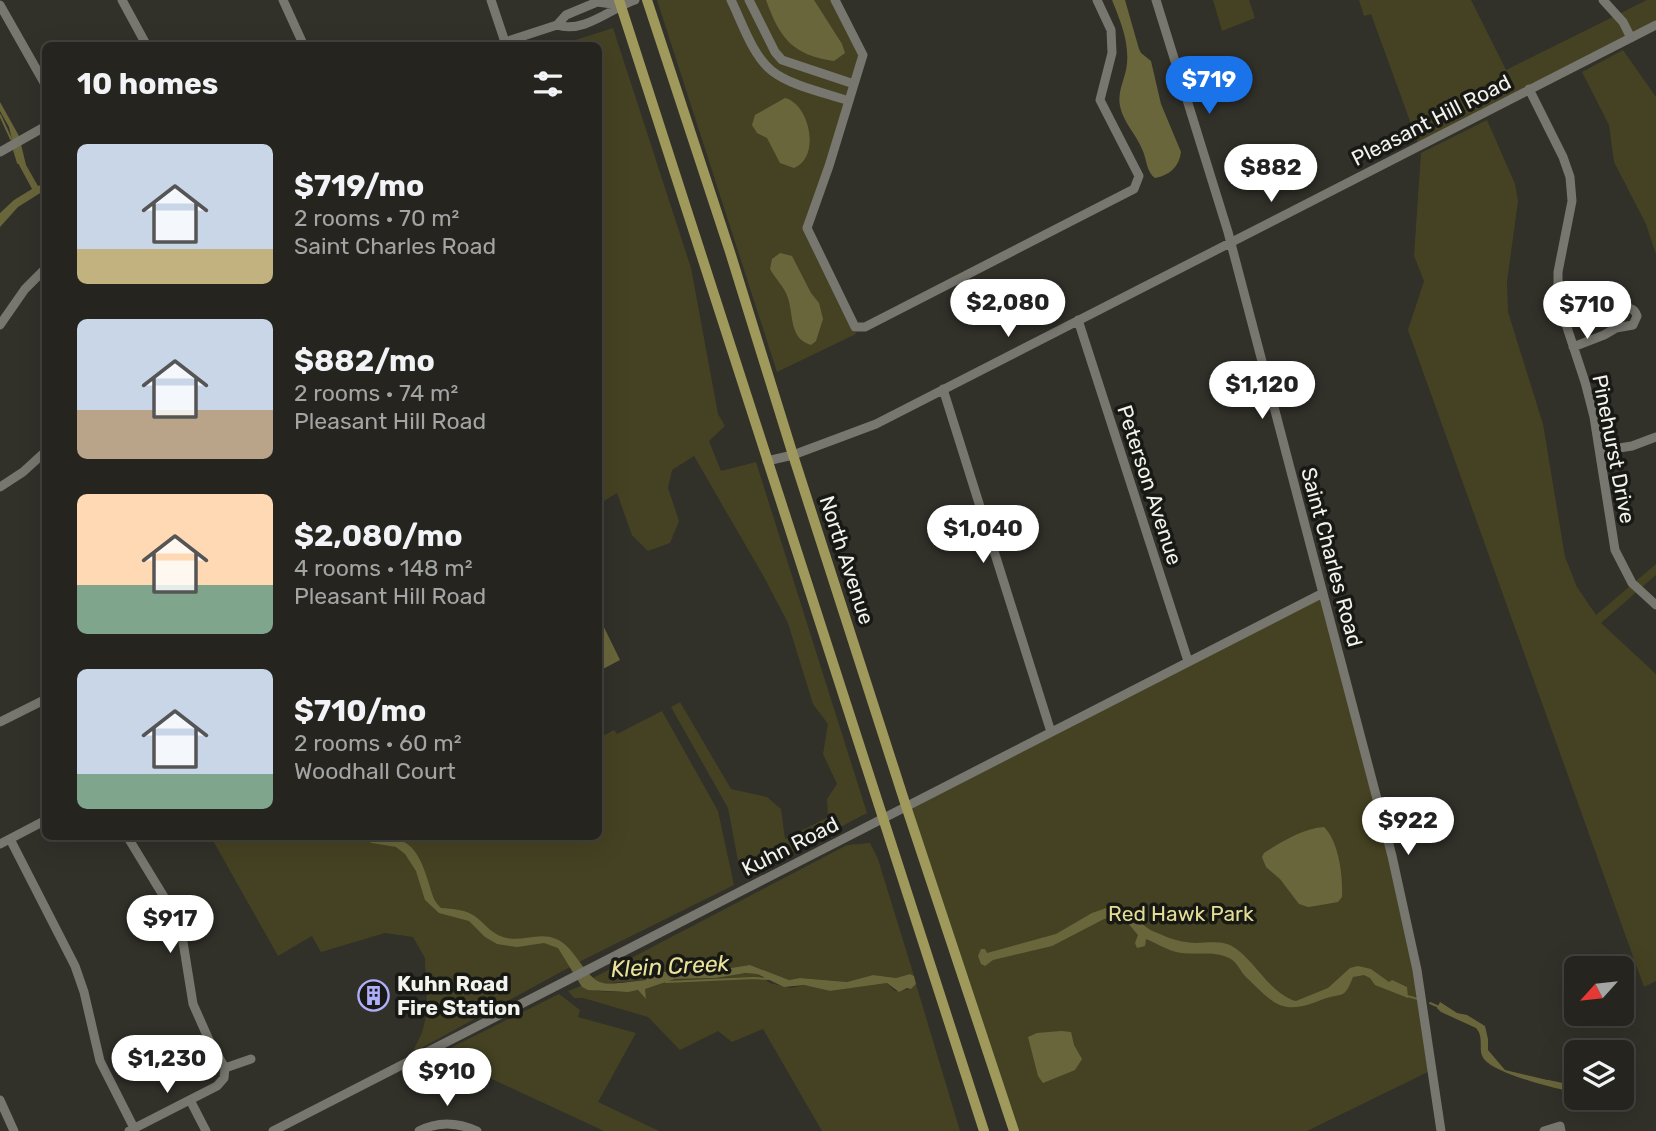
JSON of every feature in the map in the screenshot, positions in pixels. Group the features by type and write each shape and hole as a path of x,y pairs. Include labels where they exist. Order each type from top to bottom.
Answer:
{"main road":[{"name":"North Avenue","path":"647,0 906,806 1014,1131"},
{"path":"619,2 984,1131"}],"street":[{"path":"122,0 145,42"},
{"path":"283,0 302,42"},
{"path":"491,0 505,41 557,25 566,15 597,2 635,0"},
{"path":"731,0 763,62 771,70 782,78 849,101"},
{"path":"835,0 863,55 807,228 855,327 865,327 1134,190 1139,176 1100,100 1112,53 1111,30 1097,0"},
{"name":"Saint Charles Road","path":"1156,0 1230,242 1408,922 1423,1002 1441,1131"},
{"path":"1602,0 1623,22 1631,38"},
{"path":"557,25 567,28 606,16 619,2"},
{"path":"739,16 751,4 775,52 782,60 854,84"},
{"path":"0,5 42,79"},
{"name":"Pleasant Hill Road","path":"767,461 793,455 876,424 1656,25"},
{"name":"Pinehurst Drive","path":"1529,89 1563,157 1570,177 1572,201 1559,262 1557,286 1562,315 1585,382 1600,451 1615,550 1628,576 1656,605"},
{"path":"0,152 42,128"},
{"path":"0,325 19,296 42,272"},
{"name":"Peterson Avenue","path":"1078,320 1188,661"},
{"path":"1573,346 1616,328"},
{"path":"943,389 1051,732"},
{"path":"1600,451 1632,446 1656,437"},
{"path":"0,487 23,472 42,455"},
{"name":"Kuhn Road","path":"273,1131 1323,593"},
{"path":"0,722 42,701"},
{"path":"0,844 42,822"},
{"path":"10,839 78,973 100,1061 131,1130 219,1084 225,1075 225,1068 196,1011 183,942 172,910 129,840"},
{"path":"225,1068 251,1059"},
{"path":"0,1100 14,1131"},
{"path":"190,1100 206,1131"},
{"path":"419,1131 444,1123 477,1131"},
{"path":"1544,1131 1560,1126 1561,1131"}],"green space":[{"path":"657,0 831,0 860,55 804,230 856,334 777,372"},
{"path":"1213,0 1249,0 1255,18 1222,31"},
{"path":"1359,0 1471,0 1506,70 1647,0 1656,0 1656,22 1418,143 1371,14 1364,16"},
{"path":"613,28 691,268 718,414 725,426 709,441 721,471 756,462 867,813 748,876 738,861 728,808 671,707 680,702 731,789 767,797 781,809 785,839 828,817 827,799 837,784 823,754 828,724 813,704 788,623 694,456 672,470 668,488 679,521 670,543 648,551 632,535 617,493 602,502 602,42 569,42"},
{"path":"1623,50 1656,97 1656,254 1646,224 1614,162 1609,125 1582,72"},
{"path":"1487,120 1515,184 1518,201 1507,282 1508,312 1543,424 1565,557 1577,587 1596,615 1656,564 1656,575 1601,623 1656,674 1656,981 1644,987 1408,330 1424,281 1414,256 1421,153"},
{"name":"Red Hawk Park","path":"1323,592 1411,929 1432,1070 1307,1131 1016,1131 910,806"},
{"path":"662,711 718,811 734,885 581,961 412,1053 422,1033 427,1012 425,958 413,937 385,933 321,952 312,936 278,956 213,840 602,840 602,736 614,730 617,734"},
{"path":"870,843 878,859 914,976 910,974 896,978 873,975 847,982 800,978 789,980 750,965 705,972 668,971 646,980 601,983 593,978 847,845"},
{"path":"740,973 757,974 770,983 791,988 804,985 830,991 887,983 895,991 911,989 916,984 960,1131 822,1131 763,1029 732,1042 718,1031 680,1050 648,1017 583,998 574,998 568,991 581,986 609,992 638,990 646,999 644,989 676,979 717,978"},
{"path":"559,994 580,1010 578,1017 636,1033 598,1102 659,1131 604,1131 438,1054"}],"shaded area":[{"path":"766,0 814,0 845,53 834,61 798,49 783,35"},
{"path":"1112,0 1125,0 1139,49 1151,61 1161,104 1181,152 1176,166 1160,177 1155,178 1150,172 1144,153 1120,106 1127,47"},
{"path":"785,98 794,102 801,110 809,132 807,154 794,168 780,163 767,138 757,133 752,125 755,115"},
{"path":"0,102 19,136 26,165 38,186 42,184 42,192 18,207 0,227 0,213 32,189 18,163 9,127 0,111"},
{"path":"780,253 792,256 819,303 823,319 816,341 811,345 804,342 796,332 787,294 770,269 772,259"},
{"path":"602,623 620,660 602,669"},
{"path":"1324,827 1337,850 1342,897 1338,902 1308,907 1299,904 1280,879 1266,867 1262,857 1264,853 1293,836"},
{"path":"364,840 399,840 412,848 424,868 433,897 441,908 469,913 503,937 516,939 543,936 556,939 569,948 591,975 603,983 646,980 649,976 668,971 705,972 750,965 789,980 800,978 847,982 873,975 896,978 910,974 914,976 916,984 911,989 899,992 887,983 830,991 804,985 784,987 757,974 745,973 716,978 675,979 645,989 646,999 638,990 588,990 582,987 558,948 544,943 517,947 497,944 485,937 469,921 439,913 425,900 416,871 405,854 396,847"},
{"path":"1115,905 1126,909 1149,929 1170,938 1192,943 1219,942 1230,945 1275,989 1292,1000 1296,1001 1328,988 1350,968 1358,966 1371,969 1389,982 1392,980 1407,987 1408,998 1375,985 1364,975 1353,977 1342,995 1297,1007 1280,1005 1264,995 1229,958 1216,954 1176,952 1146,939 1145,946 1137,948 1135,943 1138,935 1121,915 1104,919 1052,946 993,960 985,966 981,964 978,956 981,949 985,949 987,953 1056,934 1092,913"},
{"path":"1440,1002 1485,1026 1488,1050 1505,1070 1564,1084 1564,1090 1527,1080 1490,1065 1482,1055 1480,1036 1476,1028 1437,1008"},
{"path":"1071,1032 1074,1045 1082,1059 1075,1070 1043,1083 1038,1076 1028,1037 1037,1033"}],"waterway":[{"path":"0,115 11,139"},
{"path":"14,150 18,163"},
{"name":"Klein Creek","path":"666,982 768,979"},
{"name":"Klein Creek","path":"1407,996 1418,999"},
{"name":"Klein Creek","path":"1430,1003 1439,1007"},
{"name":"Klein Creek","path":"1548,1081 1564,1084"}],"place":[{"name":"Kuhn Road Fire Station","path":"374,995"}]}
